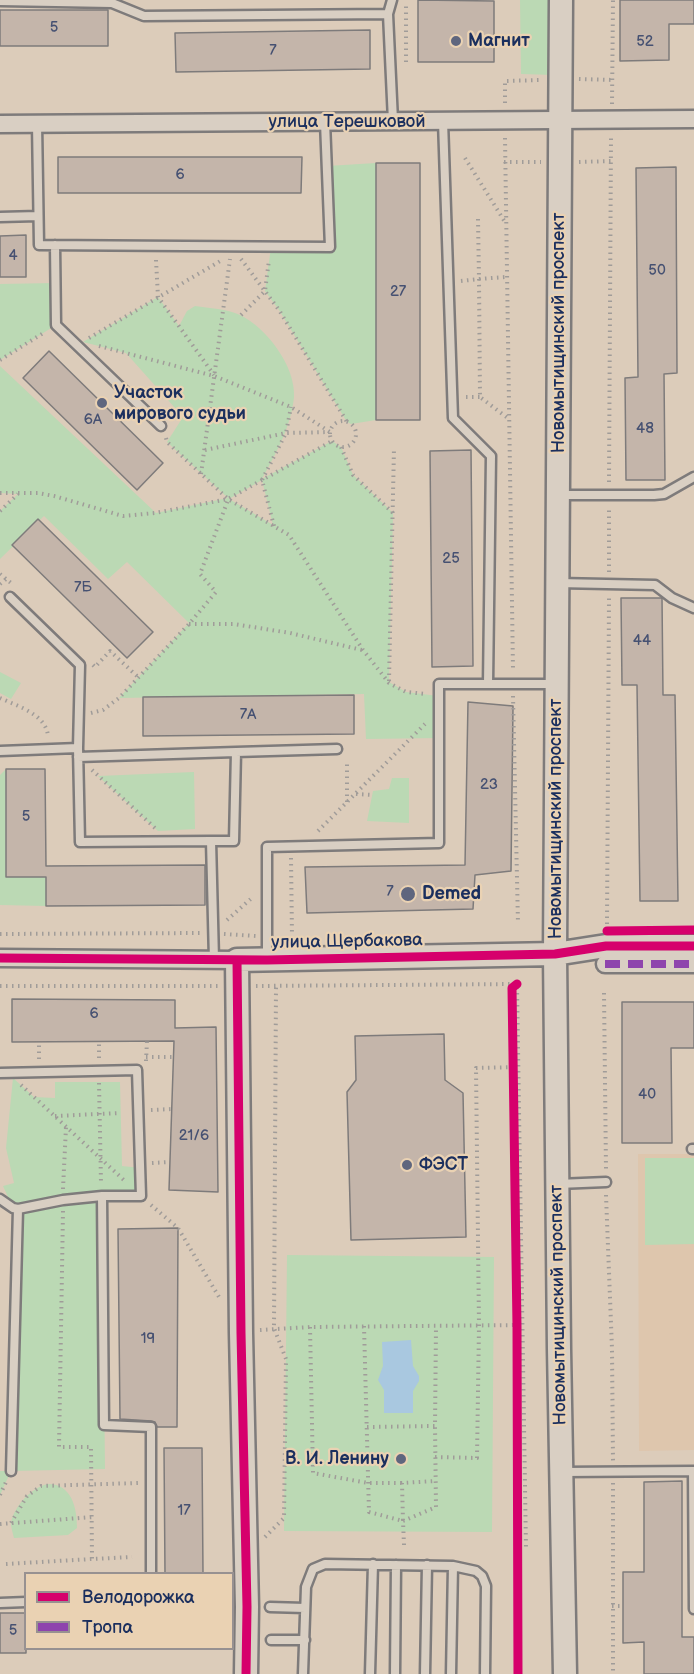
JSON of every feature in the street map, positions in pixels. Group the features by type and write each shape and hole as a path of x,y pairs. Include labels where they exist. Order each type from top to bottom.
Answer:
{"main road":[{"name":"Новомытищинский проспект","path":"561,0 555,954 565,1674"},
{"name":"улица Щербакова","path":"237,960 555,954 606,946 694,946"},
{"path":"237,960 246,1674"}],"street":[{"name":"улица Терешковой","path":"0,124 694,119"},
{"name":"улица Щербакова","path":"0,958 237,960"},
{"path":"605,964 694,963"}],"lane":[{"path":"392,0 388,14 393,121"},
{"path":"0,1 112,3 144,16 388,14"},
{"path":"443,121 453,418 491,456 488,684"},
{"path":"37,124 39,245 330,247 325,122"},
{"path":"0,217 39,216"},
{"path":"55,244 56,325 161,426"},
{"path":"558,495 664,494 694,477"},
{"path":"557,583 655,585 672,598 694,608"},
{"path":"10,597 80,665 78,752 80,842 234,841 236,752"},
{"path":"267,960 267,847 302,851 439,843 439,684 557,684"},
{"path":"0,751 49,749 78,752 236,752 336,749"},
{"path":"211,841 214,960"},
{"path":"0,1072 137,1070 141,1196 102,1196 63,1200 18,1209 0,1199"},
{"path":"558,1184 606,1182"},
{"path":"102,1196 104,1425 151,1427 151,1572"},
{"path":"11,1471 18,1209"},
{"path":"561,1472 693,1471 694,1609"},
{"path":"303,1674 306,1587 313,1569 325,1564 396,1564 453,1566 476,1571 482,1576 486,1586 485,1674"},
{"path":"370,1674 373,1564"},
{"path":"395,1674 396,1564"},
{"path":"425,1674 427,1565"},
{"path":"451,1674 453,1566"},
{"path":"0,1603 24,1602"},
{"path":"270,1607 305,1608"},
{"path":"271,1640 305,1640"}],"path":[{"path":"406,0 406,71"},
{"path":"613,0 614,80"},
{"path":"465,158 506,222"},
{"path":"611,161 607,927 618,931"},
{"path":"504,162 518,924"},
{"path":"478,219 480,397 509,419"},
{"path":"156,246 158,297 214,376"},
{"path":"232,246 279,310 347,422 354,428 356,436 352,443 341,447"},
{"path":"241,315 265,291 270,247"},
{"path":"201,474 205,450 214,376 230,255 83,342 214,376 291,407 330,432"},
{"path":"448,282 506,277"},
{"path":"0,360 56,325"},
{"path":"274,526 262,480 286,434 291,407"},
{"path":"347,422 334,425 330,432 332,441 341,447 353,475 393,513"},
{"path":"161,426 167,442 228,499 289,535 363,650 389,682 406,692 438,696"},
{"path":"205,450 286,434 330,432"},
{"path":"0,493 54,496 123,516 155,513 228,499 332,441"},
{"path":"389,682 394,448"},
{"path":"0,511 18,493"},
{"path":"79,716 103,710 119,698 216,592 200,574 228,499"},
{"path":"0,574 16,588"},
{"path":"0,584 6,579"},
{"path":"189,624 234,624 290,633 363,650"},
{"path":"87,659 95,667 110,651 138,677"},
{"path":"0,698 34,714 42,721 47,730 49,749"},
{"path":"503,700 513,700"},
{"path":"292,936 291,856 302,851 346,803 438,711"},
{"path":"78,752 168,841"},
{"path":"346,803 347,761"},
{"path":"355,794 373,795"},
{"path":"213,933 266,884"},
{"path":"0,934 213,933 266,936"},
{"path":"0,986 517,984"},
{"path":"517,984 512,988 526,1550"},
{"path":"266,1537 284,1518 286,1359 274,1328 276,986"},
{"path":"604,993 606,1182 612,1349 613,1674"},
{"path":"39,1041 39,1066"},
{"path":"99,1041 99,1064"},
{"path":"146,1064 147,1041"},
{"path":"146,1058 173,1057"},
{"path":"435,1457 477,1458 479,1326 476,1068 515,1067"},
{"path":"99,1082 98,1114 102,1196"},
{"path":"147,1110 172,1109"},
{"path":"55,1116 120,1113"},
{"path":"66,1127 59,1447 91,1447 92,1559"},
{"path":"148,1163 170,1162"},
{"path":"364,1326 369,1512 403,1521 435,1507 436,1327"},
{"path":"274,1328 520,1326"},
{"path":"518,1558 520,1326"},
{"path":"310,1327 313,1473 368,1483 435,1481"},
{"path":"367,1427 435,1426"},
{"path":"11,1523 27,1496 40,1486 151,1482"},
{"path":"402,1483 404,1545"},
{"path":"0,1524 93,1517"},
{"path":"6,1564 132,1557"},
{"path":"612,1606 623,1606"}],"shaded area":[{"path":"638,1154 694,1154 694,1450 639,1451"}],"green space":[{"path":"520,0 554,0 554,75 521,74"},
{"path":"376,163 376,420 351,424 347,422 265,291 271,247 330,247 327,166"},
{"path":"55,283 56,325 0,360 0,284"},
{"path":"158,297 179,326 187,311 195,306 212,308 240,315 260,329 269,339 285,361 293,385 294,397 286,429 262,479 332,441 341,447 353,475 393,513 389,682 406,692 438,696 439,738 366,739 364,694 119,698 189,623 127,562 108,579 44,516 0,559 0,511 18,494 0,493 0,366 156,513 228,498 167,442 183,417 126,353 83,342","holes":["262,480 273,525 229,499"]},
{"path":"0,672 21,683 11,699 0,693"},
{"path":"6,769 6,877 46,877 46,906 0,905 0,775"},
{"path":"194,772 195,829 158,831 98,776"},
{"path":"392,778 409,778 409,823 367,821 373,791 389,789"},
{"path":"13,1078 34,1097 55,1098 55,1082 120,1082 122,1166 141,1168 141,1196 102,1196 105,1469 11,1471 0,1495 0,1471 10,1471 18,1209 13,1208 3,1186 14,1183 6,1148"},
{"path":"645,1158 694,1158 694,1244 645,1245"},
{"path":"287,1255 494,1257 492,1532 284,1531"},
{"path":"48,1484 63,1488 72,1499 77,1528 68,1535 14,1538 11,1523 16,1510 30,1493"}],"water":[{"path":"411,1340 413,1366 419,1376 419,1381 413,1391 413,1413 384,1413 384,1390 378,1380 383,1366 382,1342"}],"building":[{"name":"Магнит","path":"418,0 494,1 494,62 418,62"},
{"path":"620,0 694,0 694,24 669,24 669,60 620,61"},
{"path":"0,10 108,10 108,46 0,46"},
{"path":"370,30 370,69 176,72 175,33"},
{"path":"58,157 302,157 301,193 58,193"},
{"path":"376,163 420,163 420,420 376,420"},
{"path":"676,167 677,373 664,374 665,480 626,480 625,378 638,377 636,168"},
{"path":"26,235 26,277 0,277 0,236"},
{"path":"49,351 163,463 137,490 23,378"},
{"path":"471,450 473,666 432,667 430,451"},
{"path":"38,519 153,632 127,658 12,545"},
{"path":"621,598 662,598 663,695 675,695 678,901 640,901 637,685 622,685"},
{"path":"354,695 354,734 143,736 143,697"},
{"path":"468,702 513,706 511,871 475,875 473,909 307,913 305,867 465,865"},
{"path":"6,769 45,769 46,866 205,865 205,905 46,906 46,877 6,877"},
{"path":"12,999 175,1000 175,1028 216,1027 218,1192 169,1190 174,1041 12,1042"},
{"path":"622,1002 694,1002 694,1048 671,1048 672,1143 622,1143"},
{"name":"ФЭСТ","path":"444,1034 445,1080 463,1093 466,1237 351,1240 347,1092 356,1080 355,1036"},
{"path":"178,1228 177,1427 157,1427 155,1422 151,1421 120,1419 118,1229"},
{"path":"164,1448 202,1448 203,1572 165,1572"},
{"path":"682,1481 682,1637 694,1637 694,1674 644,1674 644,1642 623,1643 623,1572 644,1572 644,1482"},
{"path":"0,1613 24,1613 24,1650 26,1653 0,1653"}],"marked path":[{"path":"605,964 694,964"}],"cycle path":[{"path":"607,931 694,930"},
{"path":"0,958 267,960 555,954 606,946 694,946"},
{"path":"237,960 247,1607 246,1674"},
{"path":"517,984 512,988 517,1326 518,1674"}],"place":[{"name":"Магнит","path":"456,41"},
{"name":"Участок мирового судьи","path":"102,403"},
{"name":"Demed","path":"408,894"},
{"name":"ФЭСТ","path":"407,1165"},
{"name":"В. И. Ленину","path":"401,1459"}]}
